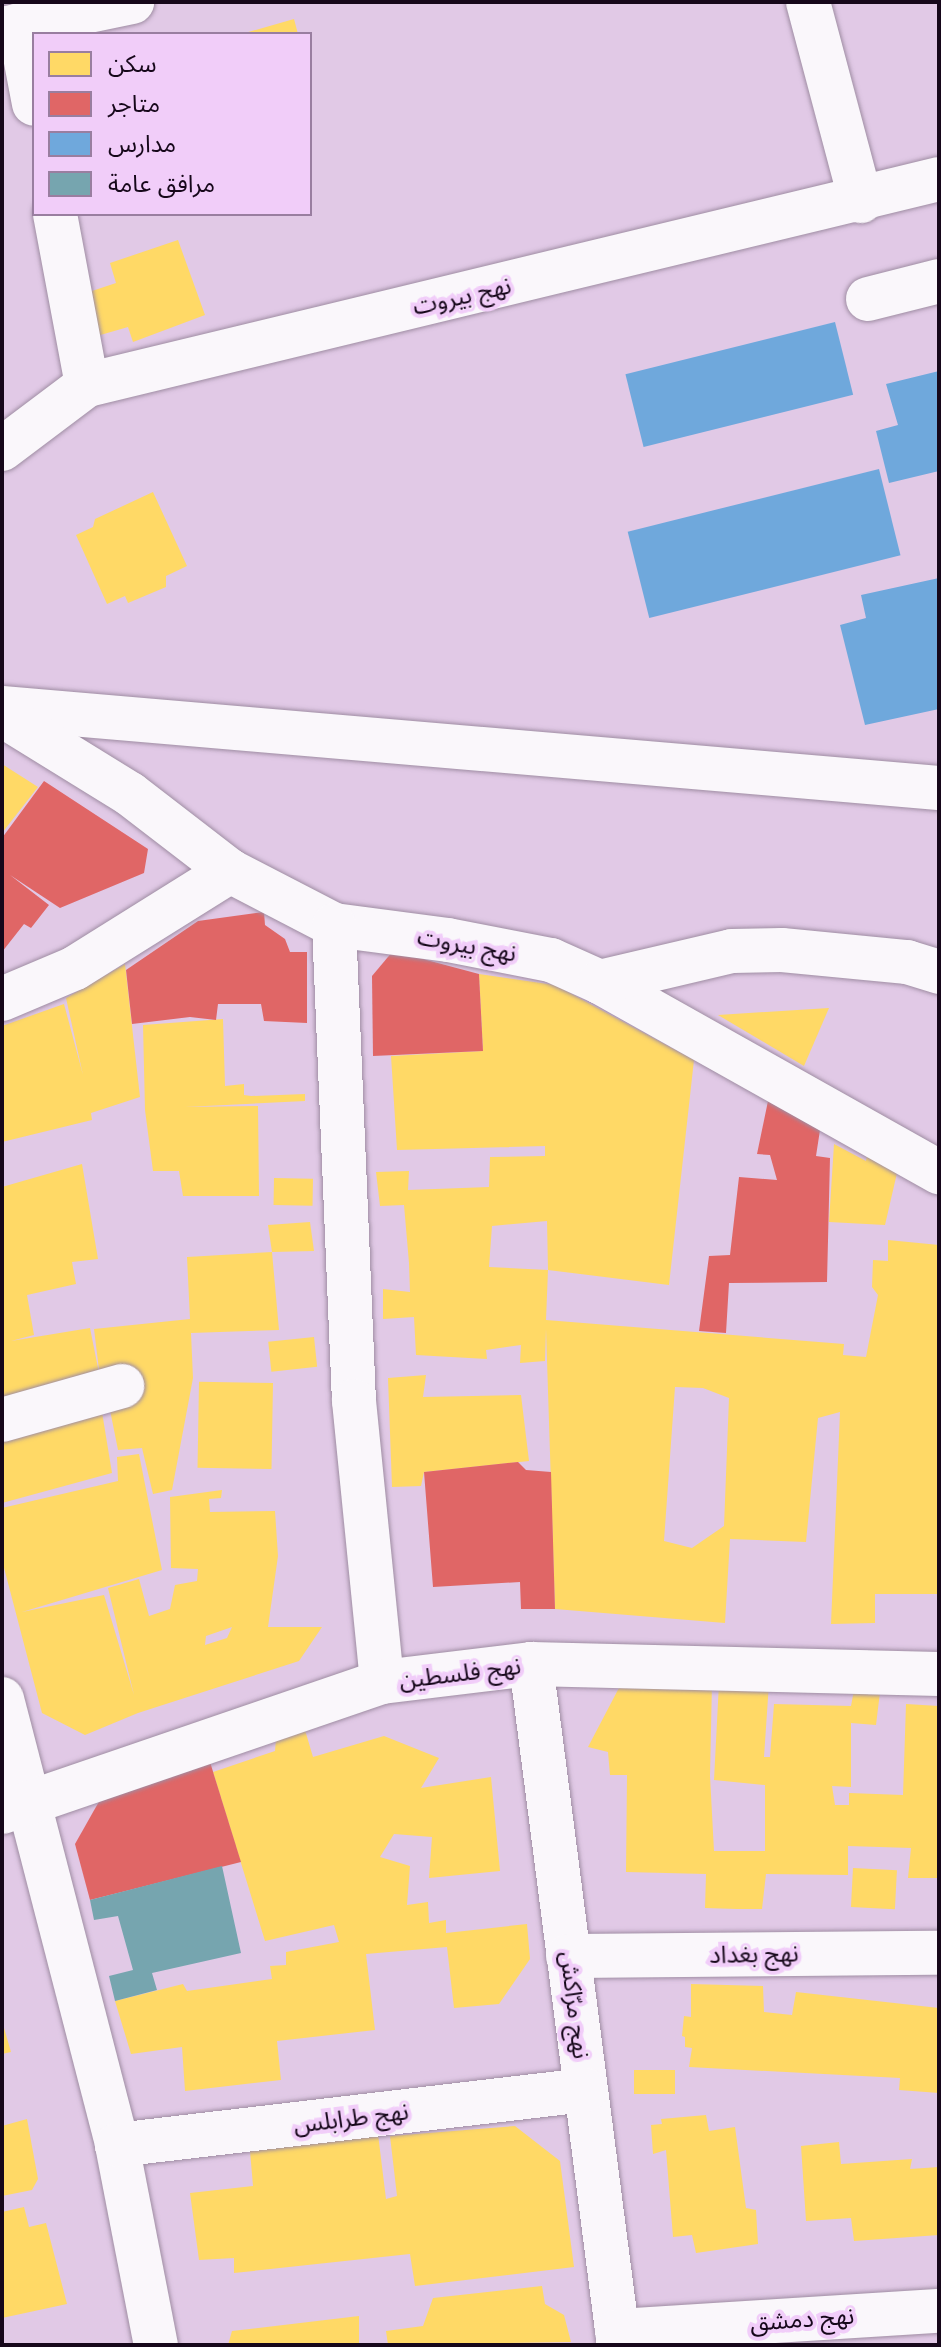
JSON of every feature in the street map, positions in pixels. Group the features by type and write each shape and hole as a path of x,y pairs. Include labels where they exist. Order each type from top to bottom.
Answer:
{"street":[{"path":"32,97 11,27 132,2"},
{"path":"808,2 861,201"},
{"name":"نهج بيروت","path":"2,449 87,385 861,201 939,179"},
{"path":"55,216 87,385"},
{"path":"868,299 939,281"},
{"path":"2,708 939,788"},
{"name":"نهج بيروت","path":"2,715 130,794 230,871 334,925 551,960 600,982 939,1172"},
{"path":"2,999 75,968 230,871"},
{"path":"334,925 354,1401 382,1682"},
{"path":"600,982 732,951 782,950 891,961 939,972"},
{"path":"2,1420 122,1386"},
{"name":"نهج فلسطين","path":"17,1808 382,1682 531,1664 939,1674"},
{"name":"نهج مرّاكش","path":"531,1664 618,2338"},
{"path":"2,1699 17,1808 117,2145 156,2345"},
{"name":"نهج بغداد","path":"568,1956 939,1953"},
{"name":"نهج طرابلس","path":"117,2145 586,2090"},
{"name":"نهج دمشق","path":"618,2338 939,2311"}],"building: سكن":[{"path":"294,19 297,32 248,32"},
{"path":"178,240 205,315 133,342 128,327 97,336 92,291 116,283 110,263"},
{"path":"153,492 187,566 166,576 166,587 128,603 125,596 107,604 76,535 93,527 95,519"},
{"path":"2,764 38,787 2,833"},
{"path":"125,964 140,1097 91,1113 92,1120 2,1142 2,1026 64,1004 83,1075 66,998"},
{"path":"479,974 555,985 694,1060 669,1285 548,1270 546,1320 844,1344 843,1355 866,1357 878,1295 872,1287 873,1260 888,1261 888,1240 939,1245 939,1594 875,1594 875,1623 831,1624 840,1412 818,1418 806,1542 730,1539 725,1623 555,1609 546,1329 545,1361 520,1363 521,1345 486,1350 487,1359 416,1355 414,1317 383,1319 383,1289 410,1292 409,1263 404,1205 380,1206 376,1172 409,1171 408,1190 489,1187 490,1157 545,1156 545,1146 397,1150 391,1056 483,1051","holes":["547,1221 548,1270 489,1267 492,1226","675,1387 703,1388 729,1398 724,1526 692,1548 664,1541"]},
{"path":"829,1008 804,1066 718,1015"},
{"path":"223,1019 225,1086 244,1084 244,1095 251,1096 305,1094 305,1101 185,1107 258,1106 259,1196 183,1196 179,1171 153,1171 145,1110 143,1025"},
{"path":"834,1144 866,1161 867,1156 897,1173 885,1225 829,1222"},
{"path":"82,1164 98,1259 72,1262 76,1284 27,1295 34,1335 11,1341 90,1328 100,1378 94,1329 190,1319 187,1257 272,1252 279,1330 191,1333 193,1378 172,1490 153,1494 142,1448 118,1450 108,1400 2,1416 2,1187"},
{"path":"274,1178 313,1179 313,1206 274,1205"},
{"path":"310,1222 314,1251 272,1252 268,1225"},
{"path":"314,1337 317,1367 271,1372 268,1342"},
{"path":"426,1375 423,1397 521,1395 529,1461 424,1472 421,1486 392,1487 388,1378"},
{"path":"199,1382 273,1383 271,1469 198,1468"},
{"path":"100,1400 112,1473 2,1503 2,1429"},
{"path":"139,1454 162,1570 22,1612 104,1595 134,1695 108,1588 139,1579 149,1616 170,1609 175,1585 197,1581 198,1569 171,1568 170,1497 222,1490 221,1498 209,1499 210,1512 275,1511 278,1556 268,1627 322,1627 299,1661 138,1713 85,1735 42,1713 2,1560 2,1508 118,1481 117,1457","holes":["232,1627 227,1638 205,1645 206,1636"]},
{"path":"712,1683 710,1776 714,1851 765,1851 765,1785 714,1780 719,1683 769,1683 764,1757 770,1757 774,1704 851,1706 854,1690 880,1692 876,1725 851,1723 851,1787 832,1786 835,1805 849,1805 849,1793 903,1795 906,1704 939,1706 939,1878 908,1878 911,1848 848,1846 848,1875 766,1874 762,1909 737,1909 705,1908 706,1874 626,1872 627,1775 610,1775 608,1752 588,1747 621,1684"},
{"path":"305,1730 313,1757 384,1736 439,1758 421,1788 491,1777 500,1871 429,1878 432,1837 394,1834 380,1857 410,1866 407,1905 428,1902 429,1923 446,1920 446,1933 527,1924 530,1959 499,2004 454,2008 447,1947 366,1954 375,2030 277,2041 281,2080 185,2091 182,2047 131,2054 115,2001 183,1984 187,1991 272,1979 270,1966 286,1965 286,1952 339,1942 334,1925 265,1941 213,1772 275,1751 276,1739"},
{"path":"853,1868 897,1870 895,1909 851,1907"},
{"path":"691,1984 763,1986 764,2012 792,2015 796,1992 939,2008 939,2093 899,2090 900,2078 689,2067 692,2048 685,2047 685,2037 682,2036 684,2016 691,2017"},
{"path":"2,2021 11,2052 2,2054"},
{"path":"634,2070 675,2070 675,2094 634,2094"},
{"path":"706,2115 709,2131 735,2127 746,2208 756,2210 758,2244 696,2253 692,2235 673,2237 666,2150 653,2154 651,2125 662,2124 661,2119"},
{"path":"27,2119 38,2179 32,2190 2,2196 2,2126"},
{"path":"515,2126 560,2161 574,2267 415,2286 410,2254 234,2273 234,2258 199,2260 190,2193 253,2186 250,2151 378,2134 386,2199 397,2196 390,2136"},
{"path":"839,2142 841,2164 912,2159 910,2169 939,2167 939,2235 854,2241 851,2218 806,2221 801,2146"},
{"path":"24,2207 29,2227 46,2223 67,2304 2,2318 2,2212"},
{"path":"542,2286 545,2304 564,2315 571,2342 388,2345 386,2331 423,2326 433,2298"},
{"path":"359,2316 359,2345 228,2345 232,2331"}],"building: متاجر":[{"path":"44,781 148,849 144,873 60,908 10,875 49,905 31,928 24,924 2,952 2,838"},
{"path":"264,912 265,925 285,939 290,952 307,952 307,1023 264,1021 261,1004 218,1004 216,1020 190,1017 132,1024 126,970 198,921"},
{"path":"393,951 479,974 483,1051 373,1056 372,976"},
{"path":"768,1101 820,1130 816,1156 830,1158 827,1282 729,1283 726,1333 699,1331 709,1256 730,1255 739,1177 777,1180 770,1155 757,1154"},
{"path":"518,1462 526,1470 551,1472 555,1609 521,1609 520,1582 433,1587 424,1472"},
{"path":"210,1762 241,1862 90,1900 75,1844 101,1798"}],"building: مدارس":[{"path":"835,322 853,395 644,447 625,374"},
{"path":"939,371 939,471 889,483 876,431 898,425 886,384"},
{"path":"879,469 901,555 649,618 628,532"},
{"path":"939,578 939,709 865,725 840,625 866,618 861,595"}],"building: مرافق عامة":[{"path":"222,1866 241,1953 152,1973 157,1990 115,2001 109,1976 133,1970 118,1916 94,1920 90,1900"}]}
